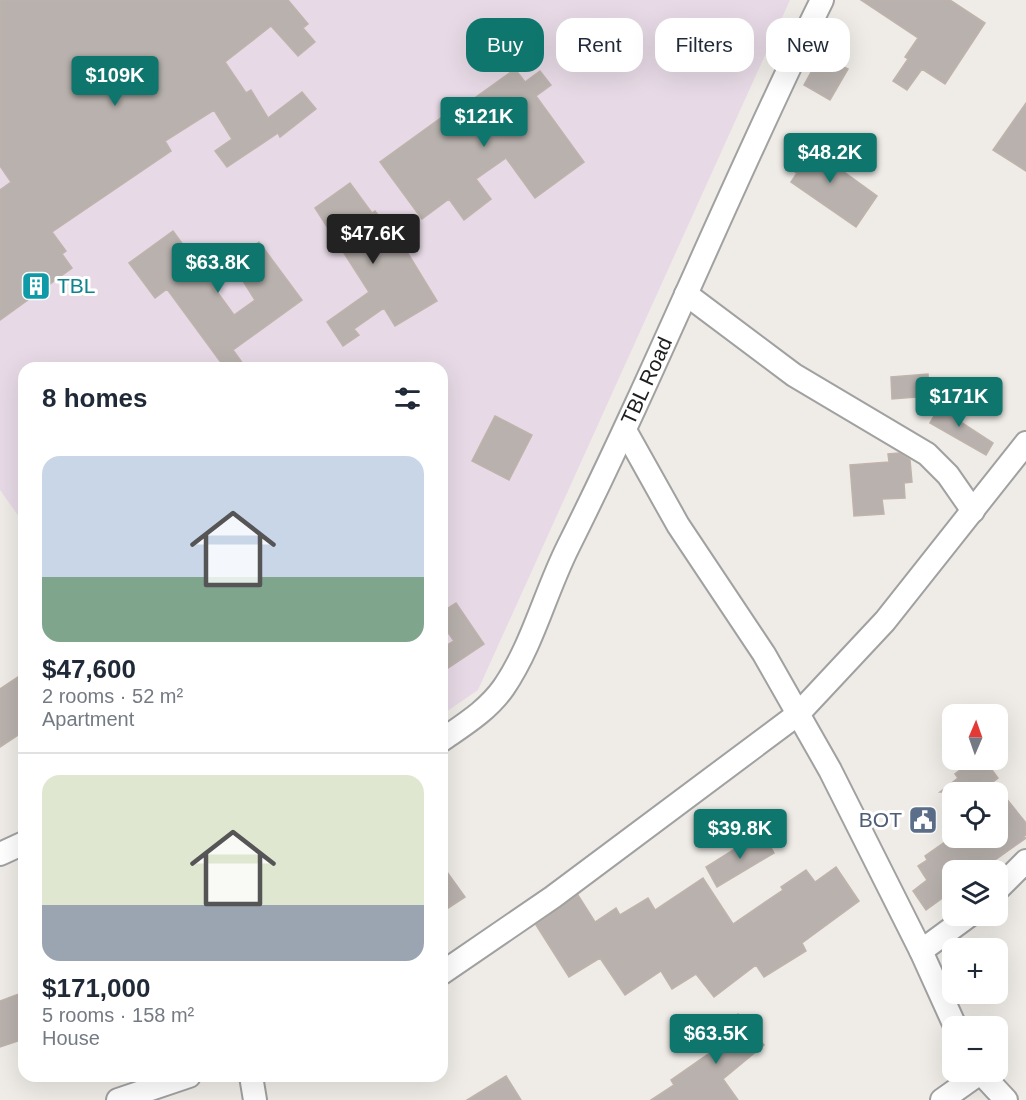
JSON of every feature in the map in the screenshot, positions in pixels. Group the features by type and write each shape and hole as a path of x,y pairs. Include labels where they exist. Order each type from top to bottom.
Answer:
{"street":[{"name":"TBL Road","path":"448,736 481,713 516,669 539,620 566,552 626,432 686,294 822,0"},
{"path":"686,294 794,375 927,453 948,475 974,511"},
{"path":"626,432 678,525 733,605 830,770 921,951 950,1016"},
{"path":"448,969 554,897 798,714 885,621 1026,443"},
{"path":"0,854 18,846"},
{"path":"1008,879 1026,861"},
{"path":"921,951 955,926"},
{"path":"118,1100 171,1082"},
{"path":"252,1082 255,1100"},
{"path":"942,1100 966,1082"},
{"path":"989,1082 1006,1100"}],"shaded area":[{"path":"0,0 790,0 782,18 766,18 766,53 478,690 448,711 448,362 18,362 18,516 0,490"}],"building":[{"path":"0,0 288,0 308,24 303,28 315,42 298,56 271,26 225,62 246,93 251,90 268,118 302,92 316,109 280,137 278,133 227,167 215,151 232,139 214,110 165,141 171,151 52,232 66,251 62,254 72,268 0,320 0,190 11,182 0,166"},
{"path":"861,0 950,0 985,23 945,84 922,69 907,90 893,81 908,59 905,57 918,38"},
{"path":"511,72 517,72 525,82 541,72 551,85 536,96 584,162 535,198 506,158 476,179 491,199 464,220 449,199 422,219 380,162 460,104 462,107"},
{"path":"811,72 846,72 830,100 804,85"},
{"path":"1026,103 1026,171 993,150"},
{"path":"802,138 820,149 818,153 877,196 856,227 791,182 797,173 792,170 794,166 787,162"},
{"path":"350,183 372,213 375,211 399,243 401,242 437,301 395,326 384,308 354,329 359,335 343,346 327,322 369,292 315,208"},
{"path":"173,231 234,315 255,300 231,262 259,242 302,300 233,350 242,362 221,362 167,289 155,298 129,263"},
{"path":"928,374 929,396 892,399 891,377"},
{"path":"943,400 961,410 956,419 993,443 986,455 930,423"},
{"path":"495,416 532,435 509,480 472,461"},
{"path":"899,453 910,460 912,482 904,483 905,498 882,499 884,514 854,516 850,465 889,462 888,454"},
{"path":"456,603 484,644 448,668 448,644 454,641 448,632 448,608"},
{"path":"18,677 18,735 0,747 0,689"},
{"path":"960,770 992,770 998,778 993,782 953,782 958,778 955,774"},
{"path":"1008,801 1026,823 1026,835 1023,837 1026,838 995,860 942,860 942,898 926,910 913,891 927,880 918,866 927,860 925,856 942,844 942,848 1008,848"},
{"path":"762,832 774,853 717,887 706,867"},
{"path":"836,867 859,901 802,943 806,951 764,977 756,965 714,997 696,974 672,989 661,971 625,995 600,958 569,977 536,925 578,895 595,922 616,908 620,915 648,898 655,910 703,878 733,924 783,890 781,887 806,870 815,882"},
{"path":"448,873 465,897 448,908"},
{"path":"18,994 18,1041 0,1047 0,1001"},
{"path":"738,1014 764,1045 723,1079 738,1100 651,1100 674,1085 671,1080 711,1052 703,1043"},
{"path":"506,1076 521,1100 467,1100"}],"place":[{"name":"TBL","path":"36,286"},
{"name":"BOT","path":"923,820"}]}
